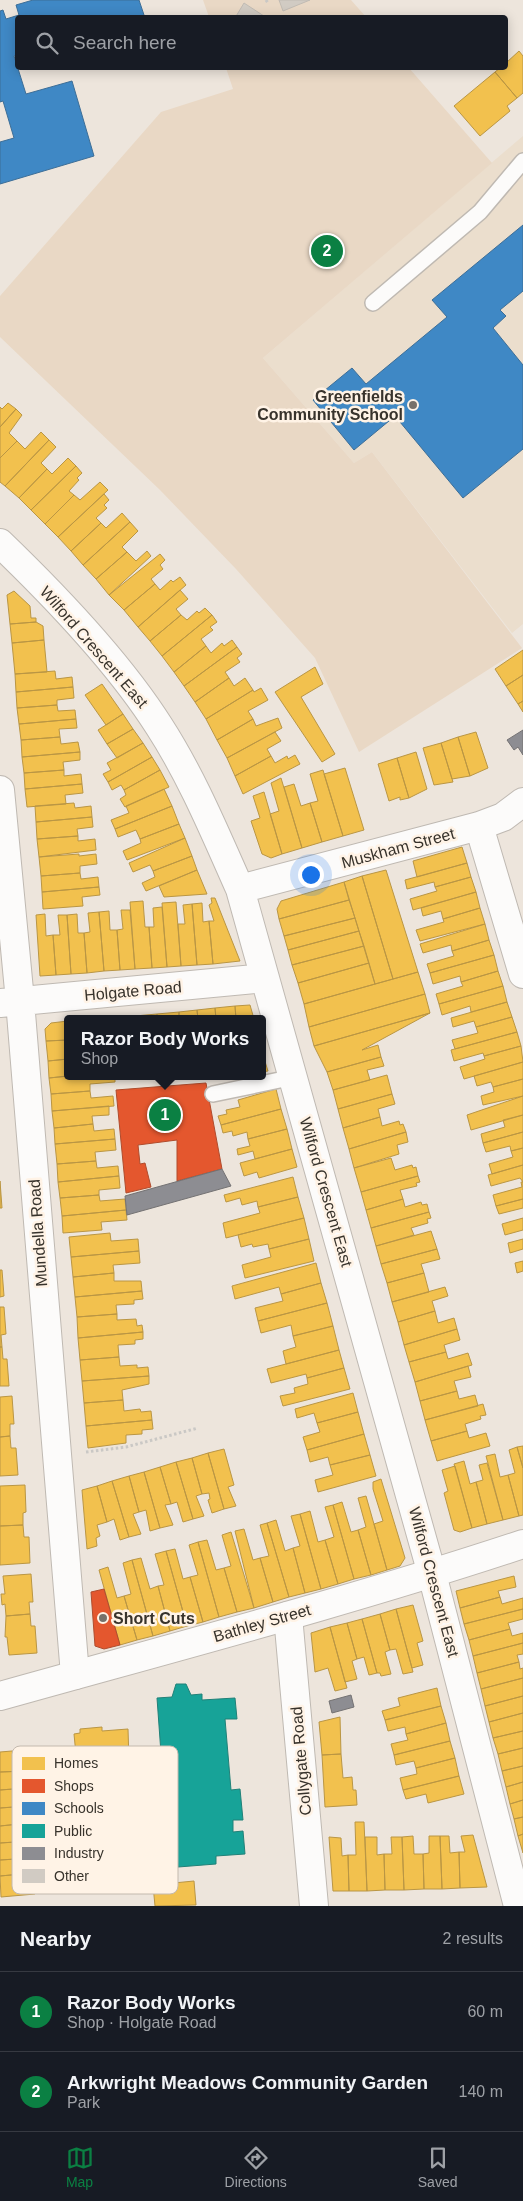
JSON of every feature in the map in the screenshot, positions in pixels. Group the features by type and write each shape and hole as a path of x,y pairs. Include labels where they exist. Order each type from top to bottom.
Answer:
{"street":[{"name":"Wilford Crescent East","path":"1,545 91,639 133,688 154,718 194,787 240,889 432,1574 516,1904"},
{"name":"Mundella Road","path":"0,790 10,1002 75,1675"},
{"name":"Muskham Street","path":"240,889 479,826 502,817 523,802"},
{"path":"479,826 523,974"},
{"name":"Holgate Road","path":"10,1002 265,978"},
{"name":"Bathley Street","path":"0,1696 288,1616 432,1574 523,1544"},
{"name":"Collygate Road","path":"288,1616 314,1906"}],"lane":[{"path":"373,303 480,212 523,161"},
{"path":"213,1094 294,1077"}],"path":[{"path":"55,1456 126,1447 198,1428"}],"shaded area":[{"path":"203,0 351,0 364,15 208,15"},
{"path":"227,70 411,70 492,163 263,358 354,463 372,452 522,648 359,752 315,658 236,569 160,490 0,337 0,296 161,112 233,89"},
{"name":"Greenfields Community School","path":"523,136 523,624 512,633 372,452 354,463 263,358"}],"building: Homes":[{"path":"519,51 523,56 523,93 517,98 495,72 498,70 508,70 508,61"},
{"path":"495,72 517,98 507,106 510,111 480,136 454,106"},
{"path":"8,403 16,409 0,427 0,407 2,409"},
{"path":"16,409 22,415 9,433 17,441 0,458 0,427"},
{"path":"41,432 49,440 5,486 0,482 0,458 17,441 25,449"},
{"path":"49,440 56,447 41,463 47,469 19,498 5,486"},
{"path":"68,458 76,466 31,510 19,498 47,469 52,474"},
{"path":"76,466 82,473 77,478 79,480 69,491 74,495 45,524 31,510"},
{"path":"100,482 108,490 58,537 45,524 74,495 80,500"},
{"path":"104,494 109,500 104,505 107,508 96,518 101,523 71,551 58,537"},
{"path":"122,513 130,522 83,565 71,551 101,523 106,528"},
{"path":"130,522 138,531 122,547 127,552 96,579 83,565"},
{"path":"147,551 151,556 109,595 96,579 127,552 136,561"},
{"path":"160,554 165,560 160,565 163,569 151,579 155,584 124,610 109,595"},
{"path":"180,577 186,585 138,627 124,610 155,584 160,590 171,580 173,582"},
{"path":"180,590 188,599 176,609 181,615 150,641 138,627"},
{"path":"14,591 30,606 31,618 36,618 36,622 10,624 7,595"},
{"path":"205,608 212,615 162,656 150,641 181,615 187,620 197,611 199,613"},
{"path":"212,615 217,622 210,627 213,630 201,639 206,646 174,672 162,656"},
{"path":"36,622 43,626 44,640 12,643 10,624"},
{"path":"44,640 47,672 15,674 12,643"},
{"path":"232,640 237,647 184,686 174,672 206,646 211,653 222,643 224,646"},
{"path":"237,647 242,654 237,658 240,662 225,672 229,678 195,702 184,686"},
{"path":"523,650 523,675 506,686 495,669"},
{"path":"315,667 323,684 301,697 335,754 322,762 275,692"},
{"path":"55,671 56,679 72,677 73,687 16,692 15,674"},
{"path":"523,675 523,701 518,704 506,686"},
{"path":"229,678 234,686 245,678 253,690 206,719 195,702"},
{"path":"102,684 123,714 106,725 85,695"},
{"path":"73,687 74,698 57,700 57,705 17,708 16,692"},
{"path":"261,688 268,700 248,711 253,719 217,740 206,719 253,690 254,692"},
{"path":"523,701 523,712 518,704"},
{"path":"57,705 58,711 75,710 76,719 19,724 17,708"},
{"path":"123,714 133,729 107,744 98,730"},
{"path":"278,718 282,728 227,758 217,740 253,719 256,726"},
{"path":"76,719 77,728 59,729 60,737 21,740 19,724"},
{"path":"133,729 143,743 117,758 107,744"},
{"path":"275,732 281,741 267,749 271,756 235,776 227,758"},
{"path":"476,732 488,768 470,776 458,737"},
{"path":"60,737 61,744 78,742 80,752 22,757 21,740"},
{"path":"458,737 470,776 452,779 441,743"},
{"path":"143,743 152,757 108,782 103,774 111,770 107,763"},
{"path":"441,743 453,782 434,785 423,748"},
{"path":"80,752 80,760 63,762 64,770 24,773 22,757"},
{"path":"416,752 427,789 409,798 397,758"},
{"path":"295,755 300,764 243,794 235,776 271,756 275,763 287,756 288,759"},
{"path":"152,757 160,770 124,790 121,785 112,790 108,782"},
{"path":"397,758 409,798 400,800 400,797 389,801 378,764"},
{"path":"345,768 364,830 343,836 324,774"},
{"path":"64,770 64,776 81,774 82,784 25,789 24,773"},
{"path":"160,770 169,787 125,807 120,799 126,795 124,790"},
{"path":"323,770 343,836 322,842 310,803 318,801 310,774"},
{"path":"281,778 302,848 282,854 270,814 279,811 271,783"},
{"path":"82,784 83,793 65,795 66,804 27,807 25,789"},
{"path":"294,784 301,806 310,803 322,842 302,848 284,787"},
{"path":"164,789 172,806 115,829 111,820 129,813 126,806"},
{"path":"264,792 282,854 271,858 262,854 251,821 260,818 253,796"},
{"path":"74,803 75,808 91,806 92,817 36,822 35,806"},
{"path":"172,806 179,824 140,839 136,830 118,837 115,829"},
{"path":"92,817 93,827 77,829 78,836 37,839 36,822"},
{"path":"179,824 185,838 127,860 123,851 141,843 140,839"},
{"path":"78,836 78,841 95,839 96,850 39,857 37,839"},
{"path":"185,838 192,856 153,871 150,865 133,872 129,863"},
{"path":"462,847 467,863 417,877 413,861"},
{"path":"79,854 79,856 96,854 97,864 80,866 80,873 41,876 39,857"},
{"path":"192,856 197,870 146,891 142,883 155,877 153,871"},
{"path":"467,863 471,877 435,887 434,882 407,889 405,880"},
{"path":"197,870 207,894 164,897 159,886"},
{"path":"386,870 418,972 393,979 362,876"},
{"path":"80,873 81,879 98,877 99,887 42,892 41,876"},
{"path":"362,876 393,979 375,984 344,882"},
{"path":"471,877 476,892 413,910 410,899 437,891 435,887"},
{"path":"344,882 349,900 279,919 277,909 281,901"},
{"path":"99,887 100,895 82,897 83,906 43,909 42,892"},
{"path":"476,892 480,908 443,919 441,911 423,916 421,908"},
{"path":"211,898 215,898 240,961 213,964 209,921 214,921 209,905 212,903"},
{"path":"349,900 355,918 284,936 279,919"},
{"path":"143,901 145,927 149,927 152,968 135,969 130,902"},
{"path":"176,902 181,966 167,967 162,903"},
{"path":"202,903 203,922 209,921 213,964 197,965 192,904"},
{"path":"192,904 197,965 181,966 178,924 185,924 183,905"},
{"path":"162,907 167,967 152,968 149,927 154,927 153,908"},
{"path":"480,908 485,924 420,941 416,930 444,922 443,919"},
{"path":"121,910 130,910 135,969 120,970 117,930 123,929"},
{"path":"109,911 110,930 117,930 120,970 104,971 99,912"},
{"path":"99,912 104,971 87,973 84,933 90,932 88,913"},
{"path":"45,914 46,936 53,935 56,975 40,976 36,915"},
{"path":"77,914 78,933 84,933 87,973 71,974 67,915"},
{"path":"58,915 67,915 71,974 56,975 53,935 60,935"},
{"path":"355,918 359,931 288,950 284,936"},
{"path":"485,924 489,940 452,951 451,945 423,953 420,944"},
{"path":"359,931 364,946 292,965 288,950"},
{"path":"489,940 494,955 430,973 427,964 454,956 452,951"},
{"path":"364,946 369,963 298,983 292,965"},
{"path":"494,955 498,971 461,982 460,976 433,984 430,973"},
{"path":"369,963 375,984 304,1004 298,983"},
{"path":"498,971 503,986 439,1004 436,994 463,986 461,982"},
{"path":"418,972 425,994 309,1027 304,1004"},
{"path":"503,986 507,1002 471,1012 470,1006 442,1015 439,1004"},
{"path":"425,994 430,1013 314,1046 309,1027"},
{"path":"507,1002 512,1017 476,1027 474,1021 453,1027 451,1018"},
{"path":"250,1005 253,1015 236,1015 235,1006"},
{"path":"235,1006 236,1015 216,1015 215,1008"},
{"path":"215,1008 216,1015 198,1015 197,1010"},
{"path":"197,1010 198,1015 179,1015 179,1012"},
{"path":"179,1012 179,1015 157,1014"},
{"path":"430,1013 362,1050 378,1045 381,1057 327,1072 314,1046"},
{"path":"512,1017 517,1032 455,1049 452,1040 478,1033 476,1027"},
{"path":"64,1021 64,1040 46,1041 45,1029 51,1023"},
{"path":"517,1032 521,1046 484,1056 483,1053 454,1061 451,1050"},
{"path":"64,1040 64,1059 48,1061 46,1041"},
{"path":"521,1046 523,1062 464,1079 460,1067 485,1059 484,1056"},
{"path":"381,1057 384,1066 367,1070 370,1080 333,1090 327,1072"},
{"path":"64,1059 64,1076 49,1078 48,1061"},
{"path":"523,1062 523,1079 493,1087 491,1082 477,1086 474,1076"},
{"path":"387,1075 392,1094 338,1109 333,1090"},
{"path":"64,1076 64,1080 115,1080 115,1082 90,1084 90,1091 51,1094 49,1078"},
{"path":"523,1079 523,1096 483,1105 481,1096 494,1092 493,1087"},
{"path":"276,1089 281,1109 221,1125 218,1116 227,1114 226,1110 240,1107 238,1100"},
{"path":"90,1091 91,1098 113,1096 114,1106 52,1111 51,1094"},
{"path":"392,1094 395,1104 378,1109 380,1117 343,1128 338,1109"},
{"path":"523,1096 523,1115 471,1130 467,1115"},
{"path":"109,1106 109,1115 92,1116 93,1124 54,1128 52,1111"},
{"path":"281,1109 287,1129 248,1139 247,1132 233,1136 232,1131 223,1133 221,1125"},
{"path":"523,1115 523,1132 483,1143 481,1134 505,1127 503,1120"},
{"path":"380,1117 382,1126 399,1121 400,1125 403,1124 406,1132 349,1149 343,1128"},
{"path":"93,1124 94,1131 114,1129 115,1139 55,1144 54,1128"},
{"path":"287,1129 292,1149 255,1159 253,1151 238,1155 237,1149 250,1146 248,1139"},
{"path":"406,1132 408,1142 397,1145 399,1154 354,1168 349,1149"},
{"path":"523,1132 523,1148 511,1151 510,1146 486,1152 483,1143"},
{"path":"115,1139 116,1150 95,1152 96,1161 57,1164 55,1144"},
{"path":"523,1148 523,1165 492,1174 489,1164 513,1157 511,1151"},
{"path":"292,1149 297,1167 259,1178 257,1172 244,1176 240,1163"},
{"path":"391,1158 395,1170 412,1165 413,1168 416,1167 418,1176 361,1192 354,1168"},
{"path":"96,1161 97,1168 118,1166 119,1176 58,1182 57,1164"},
{"path":"523,1165 523,1182 520,1178 491,1186 488,1175"},
{"path":"119,1176 120,1188 99,1190 99,1195 60,1198 58,1182"},
{"path":"418,1176 420,1182 416,1183 417,1186 400,1190 403,1199 366,1210 361,1192"},
{"path":"293,1177 298,1197 258,1207 257,1201 242,1205 240,1198 226,1202 224,1195"},
{"path":"0,1181 2,1208 0,1208"},
{"path":"521,1182 523,1182 523,1199 496,1206 493,1195 522,1187"},
{"path":"99,1195 100,1201 125,1199 126,1210 62,1216 60,1198"},
{"path":"298,1197 304,1218 226,1238 223,1223 260,1213 258,1207"},
{"path":"403,1199 405,1207 421,1202 422,1205 427,1204 429,1212 371,1228 366,1210"},
{"path":"523,1199 523,1208 499,1214 496,1206"},
{"path":"126,1210 127,1220 101,1222 102,1230 63,1233 62,1216"},
{"path":"429,1212 431,1218 427,1219 428,1223 411,1228 414,1235 376,1246 371,1228"},
{"path":"304,1218 309,1239 269,1249 268,1244 253,1247 252,1244 241,1247 238,1235"},
{"path":"523,1218 523,1230 505,1235 502,1224"},
{"path":"431,1231 437,1249 381,1264 376,1246"},
{"path":"110,1233 111,1241 138,1239 139,1251 71,1257 69,1237"},
{"path":"309,1239 314,1261 245,1278 242,1265 271,1257 269,1249"},
{"path":"523,1239 523,1249 510,1253 508,1243"},
{"path":"437,1249 440,1259 421,1264 424,1273 387,1283 381,1264"},
{"path":"139,1251 140,1263 113,1265 114,1273 73,1277 71,1257"},
{"path":"523,1261 523,1271 517,1273 515,1263"},
{"path":"316,1263 321,1283 281,1294 279,1287 235,1299 232,1286"},
{"path":"0,1270 2,1270 4,1296 0,1297"},
{"path":"114,1273 114,1281 141,1281 142,1291 75,1297 73,1277"},
{"path":"424,1273 429,1292 392,1302 387,1283"},
{"path":"321,1283 327,1303 258,1321 255,1308 283,1301 281,1294"},
{"path":"445,1287 448,1296 432,1301 435,1311 398,1322 392,1302"},
{"path":"142,1291 143,1299 134,1300 134,1304 116,1305 117,1314 77,1317 75,1297"},
{"path":"327,1303 333,1326 293,1336 291,1325 261,1333 258,1321"},
{"path":"0,1307 4,1307 6,1334 1,1335 2,1347 0,1347"},
{"path":"435,1311 438,1323 454,1318 457,1329 404,1345 398,1322"},
{"path":"117,1314 117,1320 136,1319 137,1326 142,1325 143,1332 78,1338 77,1317"},
{"path":"333,1326 339,1350 286,1364 283,1351 296,1347 293,1336"},
{"path":"457,1329 460,1340 444,1345 446,1352 409,1362 404,1345"},
{"path":"143,1332 143,1339 135,1340 135,1344 118,1345 119,1357 80,1360 78,1338"},
{"path":"0,1347 2,1347 3,1359 7,1359 9,1386 0,1386"},
{"path":"339,1350 344,1368 307,1378 306,1374 271,1383 267,1369"},
{"path":"446,1352 448,1359 468,1353 472,1365 415,1382 409,1362"},
{"path":"119,1357 120,1366 137,1365 137,1368 148,1367 149,1376 82,1381 80,1360"},
{"path":"468,1366 471,1377 454,1381 457,1391 420,1401 415,1382"},
{"path":"344,1368 350,1389 283,1406 280,1396 295,1393 294,1388 308,1384 307,1378"},
{"path":"149,1376 149,1384 122,1390 123,1400 84,1403 82,1381"},
{"path":"457,1391 459,1399 475,1395 478,1406 425,1420 420,1401"},
{"path":"353,1393 358,1412 317,1423 314,1413 297,1418 295,1409"},
{"path":"12,1396 14,1424 10,1424 10,1436 0,1437 0,1397"},
{"path":"123,1400 124,1411 140,1409 141,1412 151,1411 152,1420 86,1426 84,1403"},
{"path":"483,1404 486,1415 480,1416 481,1419 465,1424 467,1431 431,1441 425,1420"},
{"path":"358,1412 364,1434 307,1450 303,1437 320,1432 317,1423"},
{"path":"152,1420 153,1429 142,1430 142,1434 126,1435 126,1443 88,1448 86,1426"},
{"path":"467,1431 469,1438 486,1433 490,1446 437,1461 431,1441"},
{"path":"364,1434 370,1455 330,1465 328,1457 310,1462 307,1450"},
{"path":"10,1436 11,1448 16,1448 18,1475 0,1476 0,1437"},
{"path":"523,1446 523,1468 517,1447"},
{"path":"517,1447 523,1468 523,1515 519,1516 508,1475 515,1473 509,1450"},
{"path":"224,1449 234,1485 228,1487 236,1506 224,1509 208,1453"},
{"path":"208,1453 224,1509 212,1513 208,1500 210,1499 209,1493 202,1494 192,1458"},
{"path":"495,1454 500,1477 508,1475 519,1516 503,1520 486,1456"},
{"path":"370,1455 376,1476 318,1492 315,1480 333,1475 330,1465"},
{"path":"192,1458 202,1494 196,1496 204,1516 193,1519 176,1462"},
{"path":"464,1461 470,1484 476,1482 487,1524 472,1528 454,1464"},
{"path":"176,1462 193,1519 183,1522 177,1502 171,1504 160,1467"},
{"path":"487,1463 503,1520 487,1524 476,1482 483,1480 479,1465"},
{"path":"455,1466 472,1528 460,1532 454,1530 444,1493 448,1491 442,1470"},
{"path":"160,1467 171,1504 165,1505 173,1525 160,1528 144,1472"},
{"path":"144,1472 160,1528 150,1531 146,1510 139,1512 129,1476"},
{"path":"129,1476 139,1512 133,1514 141,1534 129,1537 112,1481"},
{"path":"381,1479 405,1558 400,1566 387,1570 374,1524 383,1521 373,1489 373,1482"},
{"path":"112,1481 129,1537 120,1540 114,1519 107,1522 97,1486"},
{"path":"25,1485 26,1512 23,1513 23,1525 0,1526 0,1486"},
{"path":"97,1486 107,1522 97,1525 100,1536 96,1538 97,1546 87,1549 82,1490"},
{"path":"366,1496 387,1570 371,1575 358,1530 366,1527 358,1498"},
{"path":"342,1502 351,1532 358,1530 371,1575 354,1579 333,1505"},
{"path":"333,1505 354,1579 338,1584 325,1540 334,1537 325,1507"},
{"path":"310,1511 318,1542 325,1540 338,1584 321,1589 300,1514"},
{"path":"300,1514 321,1589 305,1593 293,1548 300,1546 291,1516"},
{"path":"276,1520 285,1551 293,1548 305,1593 289,1597 267,1523"},
{"path":"267,1523 289,1597 273,1602 260,1558 269,1556 260,1525"},
{"path":"23,1525 24,1537 29,1537 30,1563 0,1565 0,1526"},
{"path":"244,1529 253,1560 260,1558 273,1602 254,1608 235,1531"},
{"path":"231,1532 254,1608 237,1612 224,1568 231,1566 222,1535"},
{"path":"207,1540 216,1570 224,1568 237,1612 219,1617 198,1542"},
{"path":"198,1542 219,1617 203,1622 190,1577 198,1575 189,1545"},
{"path":"175,1549 183,1579 190,1577 203,1622 187,1626 166,1551"},
{"path":"166,1551 187,1626 170,1631 158,1586 164,1585 155,1554"},
{"path":"141,1558 150,1589 158,1586 170,1631 153,1636 132,1560"},
{"path":"132,1560 153,1636 137,1640 124,1596 131,1594 123,1563"},
{"path":"108,1567 117,1598 124,1596 137,1640 120,1645 99,1570"},
{"path":"31,1574 33,1602 29,1602 30,1614 6,1616 5,1604 2,1605 1,1594 5,1594 3,1576"},
{"path":"514,1576 516,1587 498,1591 500,1597 460,1608 456,1591"},
{"path":"500,1597 502,1604 523,1598 523,1609 464,1624 460,1608"},
{"path":"413,1605 423,1641 417,1643 423,1665 412,1668 396,1609"},
{"path":"396,1609 413,1672 403,1674 396,1649 390,1650 380,1614"},
{"path":"523,1609 523,1619 508,1623 510,1629 469,1640 464,1624"},
{"path":"30,1614 31,1626 35,1626 37,1653 9,1655 7,1637 5,1637 6,1616"},
{"path":"380,1614 390,1650 385,1652 391,1674 381,1676 380,1673 377,1673 362,1619"},
{"path":"362,1619 377,1673 369,1675 364,1657 357,1659 347,1623"},
{"path":"347,1623 357,1659 352,1661 357,1679 345,1682 330,1627"},
{"path":"330,1627 347,1688 335,1691 328,1668 315,1672 311,1633"},
{"path":"510,1629 512,1636 523,1633 523,1643 473,1656 469,1640"},
{"path":"523,1643 523,1654 517,1655 519,1662 477,1673 473,1656"},
{"path":"519,1662 520,1669 523,1668 523,1678 481,1689 477,1673"},
{"path":"523,1678 523,1696 485,1706 481,1689"},
{"path":"437,1688 441,1706 385,1720 382,1711 400,1706 398,1698"},
{"path":"523,1696 523,1713 489,1722 485,1706"},
{"path":"441,1706 446,1723 406,1734 405,1727 388,1731 385,1720"},
{"path":"523,1713 523,1731 493,1738 489,1722"},
{"path":"340,1717 341,1754 322,1755 319,1722"},
{"path":"446,1723 450,1741 394,1755 391,1744 408,1740 406,1734"},
{"path":"102,1727 102,1731 128,1729 129,1746 75,1746 74,1734 80,1733 80,1729"},
{"path":"523,1731 523,1748 498,1754 493,1738"},
{"path":"450,1741 455,1758 416,1768 414,1761 396,1765 394,1755"},
{"path":"523,1748 523,1766 502,1771 498,1754"},
{"path":"12,1751 12,1772 0,1772 0,1752"},
{"path":"341,1754 343,1778 352,1777 353,1790 356,1790 357,1805 325,1807 322,1755"},
{"path":"455,1758 459,1776 403,1790 400,1778 417,1774 416,1768"},
{"path":"523,1766 523,1782 506,1787 502,1771"},
{"path":"0,1772 12,1772 12,1789 0,1790"},
{"path":"459,1776 464,1794 428,1803 426,1794 406,1799 403,1790"},
{"path":"523,1782 523,1800 510,1804 506,1787"},
{"path":"12,1789 12,1807 0,1808 0,1790"},
{"path":"523,1800 523,1817 514,1819 510,1804"},
{"path":"12,1807 12,1825 0,1826 0,1808"},
{"path":"523,1817 523,1834 518,1836 514,1819"},
{"path":"355,1822 364,1822 367,1891 349,1891 348,1855 356,1855"},
{"path":"12,1825 12,1842 0,1843 0,1826"},
{"path":"523,1834 523,1853 518,1836"},
{"path":"473,1835 487,1887 460,1888 459,1852 465,1852 461,1836"},
{"path":"413,1836 414,1854 423,1854 424,1889 404,1890 402,1837"},
{"path":"429,1836 440,1836 442,1889 424,1889 423,1854 429,1853"},
{"path":"440,1836 449,1836 450,1853 459,1852 460,1888 442,1889"},
{"path":"329,1837 341,1838 342,1856 348,1855 349,1891 333,1891"},
{"path":"365,1837 377,1837 377,1855 384,1854 385,1890 367,1891"},
{"path":"391,1837 402,1837 404,1890 385,1890 384,1854 392,1854"},
{"path":"12,1842 12,1859 0,1860 0,1843"},
{"path":"12,1859 12,1875 0,1876 0,1860"},
{"path":"12,1875 12,1894 35,1894 1,1897 0,1876"},
{"path":"194,1881 196,1905 155,1906 154,1894 178,1894 178,1883"}],"building: Shops":[{"path":"206,1083 222,1169 177,1181 177,1140 138,1145 140,1164 145,1163 151,1187 126,1193 116,1090"},
{"name":"Short Cuts","path":"104,1589 120,1645 104,1649 95,1646 91,1592"}],"building: Schools":[{"path":"33,0 139,0 144,15 19,15 16,5"},
{"path":"3,10 6,19 15,16 15,70 18,70 26,94 72,81 94,156 0,184 0,142 14,138 3,101 0,102 0,11"},
{"path":"523,225 523,291 500,310 506,316 493,328 523,365 523,449 463,498 395,416 354,450 313,400 352,368 366,384 447,317 432,300"}],"building: Public":[{"path":"176,1684 186,1684 191,1695 202,1694 202,1700 235,1698 237,1719 225,1719 231,1790 240,1789 243,1820 233,1820 233,1832 243,1831 245,1854 216,1856 216,1864 178,1867 178,1746 160,1746 157,1698 172,1697"}],"building: Industry":[{"path":"523,730 523,755 518,747 514,750 507,740"},
{"path":"222,1169 231,1186 127,1215 125,1196"},
{"path":"351,1695 354,1707 332,1713 329,1701"}],"building: Other":[{"path":"279,0 310,0 283,11"},
{"path":"244,3 262,15 237,15"}],"place":[{"name":"Arkwright Meadows Community Garden","path":"327,251"},
{"name":"Greenfields Community School","path":"413,405"},
{"name":"Razor Body Works","path":"165,1115"},
{"name":"Short Cuts","path":"103,1618"}]}
